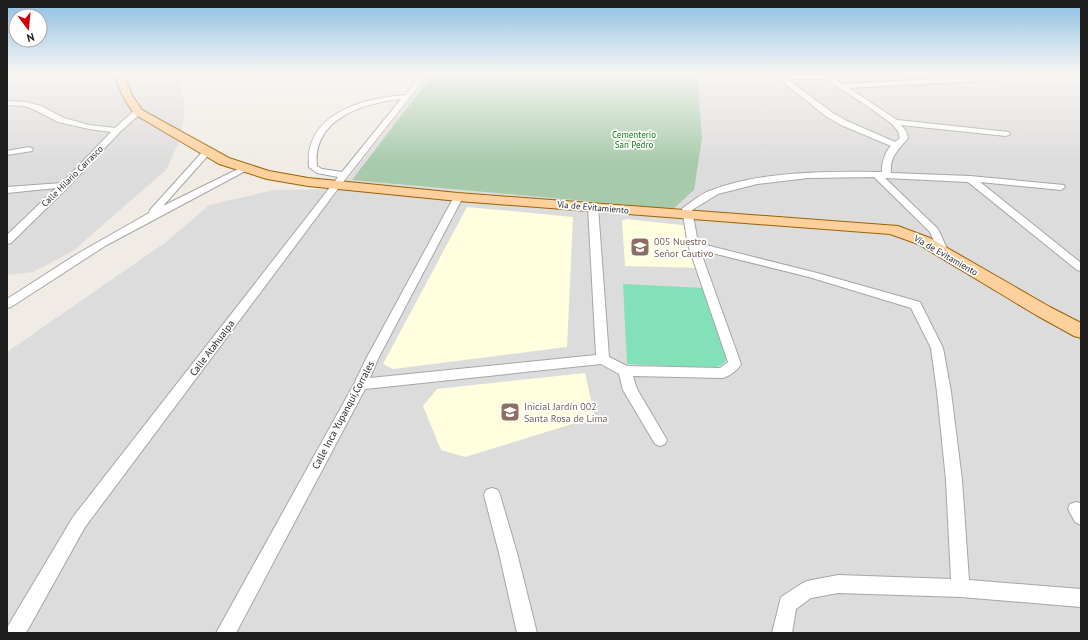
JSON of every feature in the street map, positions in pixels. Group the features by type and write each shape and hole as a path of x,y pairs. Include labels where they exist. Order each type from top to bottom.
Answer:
{"main road":[{"name":"Vía de Evitamiento","path":"133,104 138,112 224,161 245,169 286,179 341,180 458,197 892,230 909,234 924,241 1043,311 1081,331"}],"street":[{"path":"23,104 38,108 61,120 89,127 117,130"},
{"path":"341,180 313,167 311,159 313,147 319,133 331,122 349,109 362,104"},
{"name":"Calle Atahualpa","path":"15,633 79,522 401,104"},
{"path":"815,104 844,123 895,146"},
{"path":"869,104 895,122 902,131 904,138 895,146 882,175"},
{"name":"Calle Hilario Carrasco","path":"7,242 65,185 117,130 138,112"},
{"path":"895,122 1006,134"},
{"path":"7,153 29,149"},
{"path":"149,218 208,152"},
{"path":"7,304 81,257 149,218 245,169"},
{"path":"882,175 934,231 944,253"},
{"path":"361,384 603,359 625,371 723,372 735,364 693,245 687,209 693,202 726,187 764,179 803,176 882,175 970,179 1060,187"},
{"path":"970,179 1081,268"},
{"path":"7,190 65,185"},
{"name":"Calle Inca Yupanqui,Corrales","path":"226,633 361,384 372,360 458,197"},
{"path":"593,207 603,359"},
{"path":"7,234 28,220"},
{"path":"693,245 813,275 916,305 937,348 944,392 954,480 961,588"},
{"path":"625,371 630,390 660,440"},
{"path":"492,495 508,553 527,633"},
{"path":"782,633 788,604 807,590 838,584 961,588 1081,598"}],"shaded area":[{"path":"7,104 184,104 185,113 179,142 166,170 73,251 33,272 7,275"},
{"path":"407,104 1081,104 1081,633 7,633 7,352 166,242 209,205 274,190 340,189"},
{"path":"467,207 573,217 567,347 393,369 383,364"},
{"path":"626,219 691,226 703,268 625,266 622,221"},
{"name":"Inicial Jardín 002 Santa Rosa de Lima","path":"585,373 595,417 465,457 441,450 423,406 437,389"}],"green space":[{"name":"Cementerio San Pedro","path":"410,104 699,104 702,138 694,190 673,209 352,180"},
{"path":"623,284 704,288 727,356 724,363 713,368 627,364"}],"place":[{"name":"005 Nuestro Señor Cautivo","path":"640,247"},
{"name":"Inicial Jardín 002 Santa Rosa de Lima","path":"510,412"}]}
